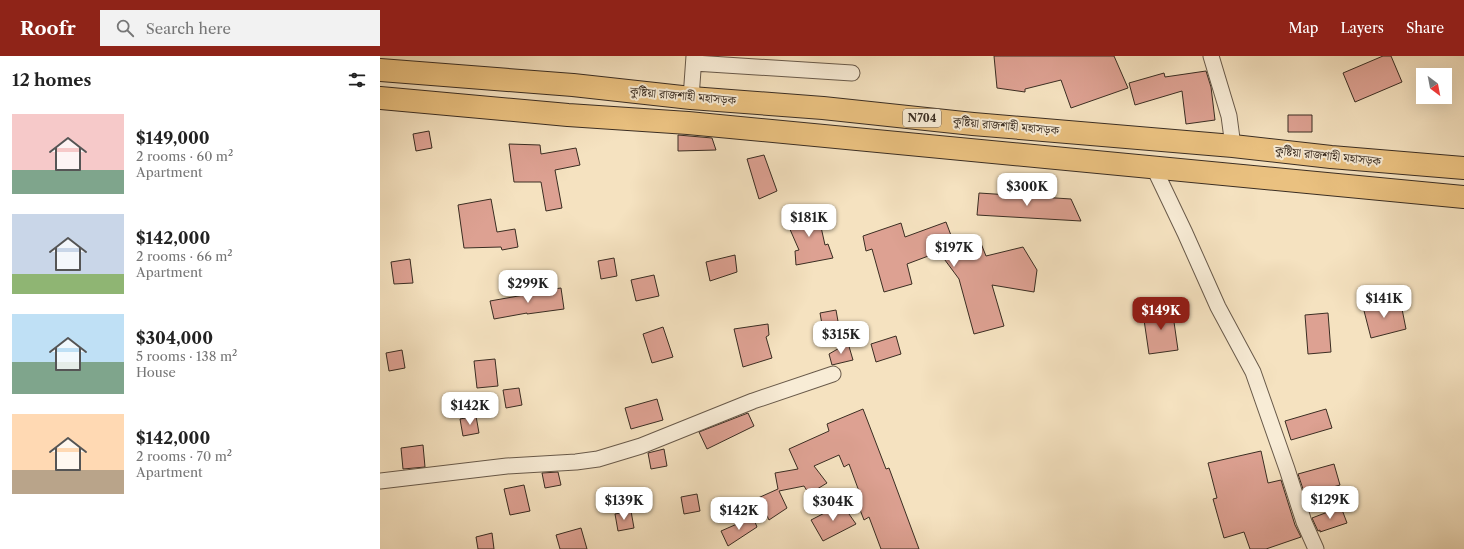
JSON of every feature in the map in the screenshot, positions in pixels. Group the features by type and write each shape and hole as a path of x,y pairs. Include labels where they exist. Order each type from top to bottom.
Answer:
{"highway":[{"name":"কুষ্টিয়া রাজশাহী মহাসড়ক","path":"380,70 573,85 691,98 823,108 973,124 1233,146 1331,157 1464,168"},
{"path":"568,115 573,85"},
{"name":"N704","path":"380,98 568,115 688,123 1153,166 1464,197"},
{"path":"968,150 973,124"},
{"path":"1325,184 1331,157"}],"street":[{"path":"1211,56 1230,116 1233,146"},
{"path":"691,98 694,60 852,73"},
{"path":"1153,166 1218,307 1253,372 1287,468 1304,522 1316,549"},
{"path":"380,481 507,466 576,462 598,459 641,446 752,401 834,374"}],"building":[{"path":"994,56 1114,56 1128,88 1071,108 1061,80 1025,89 1025,92 997,88"},
{"path":"1383,56 1391,56 1402,82 1355,102 1343,73"},
{"path":"1206,71 1211,87 1215,120 1186,124 1182,91 1135,105 1129,83 1164,73 1165,77"},
{"path":"1288,115 1312,115 1312,132 1288,132"},
{"path":"429,131 432,148 416,151 413,134"},
{"path":"678,135 712,138 716,150 678,151"},
{"path":"509,144 540,145 541,154 576,148 580,165 555,170 562,208 546,211 541,182 514,182"},
{"path":"764,155 777,191 759,199 747,159"},
{"path":"979,193 1071,199 1081,221 977,215"},
{"path":"491,199 497,232 515,229 518,247 502,250 501,247 464,248 458,205"},
{"path":"817,209 825,245 828,244 833,258 796,265 795,251 799,250 785,218"},
{"path":"946,222 955,246 980,241 986,256 1023,247 1037,270 1034,292 992,285 1004,326 974,334 959,279 939,252 907,264 912,284 884,292 872,249 866,251 863,236 901,223 905,237"},
{"path":"735,255 737,272 710,281 706,262"},
{"path":"614,258 617,276 601,279 598,261"},
{"path":"410,259 413,283 394,284 391,262"},
{"path":"654,275 659,296 636,301 631,280"},
{"path":"561,288 564,309 527,313 494,319 490,301 524,295 524,293"},
{"path":"1362,303 1401,304 1406,329 1371,338"},
{"path":"1172,308 1178,350 1149,354 1143,313"},
{"path":"836,310 839,327 823,330 820,313"},
{"path":"1328,313 1331,352 1308,354 1305,315"},
{"path":"768,324 769,335 766,337 772,358 743,367 734,329"},
{"path":"663,327 673,357 652,363 643,334"},
{"path":"896,336 901,354 876,362 871,344"},
{"path":"848,343 853,360 832,365 829,354"},
{"path":"402,350 405,368 389,371 386,353"},
{"path":"495,359 498,386 477,388 474,361"},
{"path":"519,388 522,405 506,408 503,390"},
{"path":"657,399 663,420 631,429 625,408"},
{"path":"863,409 886,469 889,468 919,549 881,549 869,517 864,520 855,497 860,494 849,464 844,467 839,455 814,466 827,483 809,494 804,486 779,491 787,508 769,520 758,498 778,489 775,473 798,469 789,449 829,431 827,424"},
{"path":"1326,409 1332,428 1291,440 1285,421"},
{"path":"748,413 754,426 707,449 699,432"},
{"path":"476,416 479,433 463,436 460,419"},
{"path":"423,445 425,467 403,469 401,448"},
{"path":"664,449 667,466 651,469 648,453"},
{"path":"1261,451 1268,483 1281,480 1295,525 1301,537 1266,549 1250,549 1244,532 1224,538 1213,499 1217,498 1208,463"},
{"path":"1334,464 1340,485 1305,495 1298,474"},
{"path":"558,472 561,485 545,488 542,473"},
{"path":"524,485 530,511 510,515 504,489"},
{"path":"697,494 700,511 684,514 681,497"},
{"path":"842,504 856,524 823,541 811,520"},
{"path":"1341,507 1347,523 1320,532 1320,530 1318,531 1312,518"},
{"path":"631,511 634,528 618,531 615,514"},
{"path":"753,517 757,527 728,546 721,531"},
{"path":"581,528 587,549 560,549 556,535"},
{"path":"492,533 494,549 478,549 476,537"}]}
